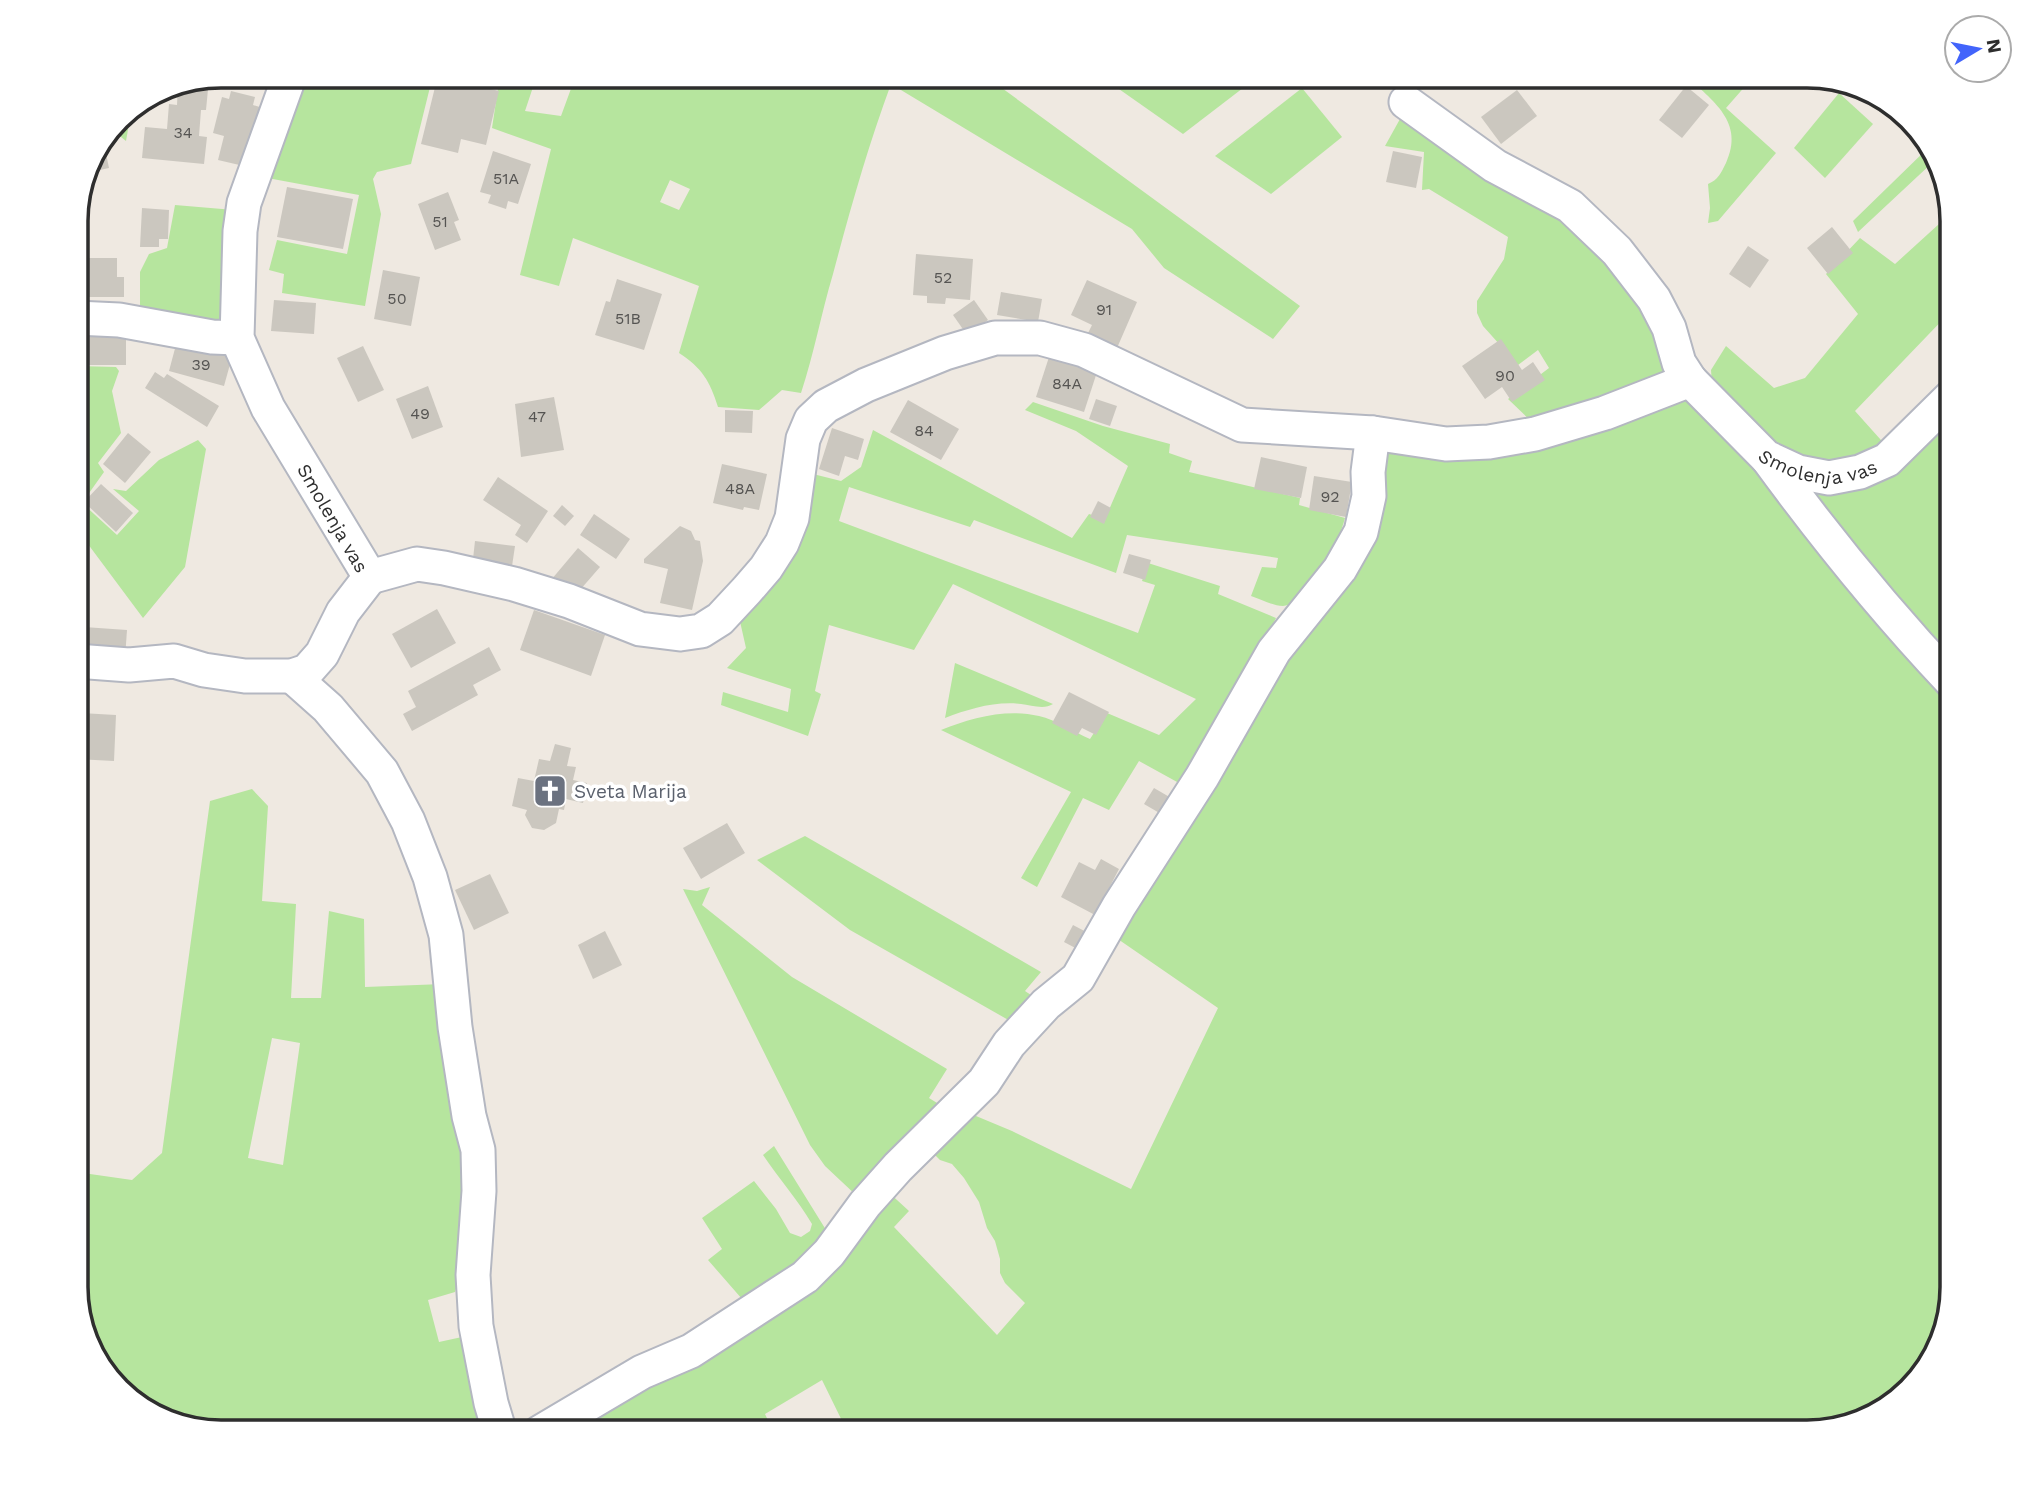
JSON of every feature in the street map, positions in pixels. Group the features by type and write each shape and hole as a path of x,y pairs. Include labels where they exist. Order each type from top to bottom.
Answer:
{"street":[{"name":"Smolenja vas","path":"285,88 244,203 240,231 237,338 268,408 370,577 343,612 322,654 307,671 292,676"},
{"name":"Smolenja vas","path":"1406,102 1496,166 1570,206 1617,251 1654,299 1669,328 1679,363 1690,380 1766,457 1798,472 1829,478 1860,472 1887,460 1940,408"},
{"path":"88,319 119,320 212,337 237,338"},
{"path":"370,577 416,564 444,568 514,584 569,601 640,629 680,634 701,631 720,619 766,568 782,543 792,518 803,439 811,420 826,406 866,385 946,353 995,338 1040,338 1084,350 1242,425 1373,433 1446,444 1489,442 1535,434 1573,424 1690,380"},
{"path":"561,1420 642,1372 691,1351 805,1277 829,1253 865,1204 898,1167 984,1082 1009,1045 1046,1004 1078,978 1119,906 1202,777 1275,651 1340,569 1361,532 1369,496 1368,472 1373,433"},
{"path":"1766,457 1820,531 1899,625 1940,668"},
{"path":"88,663 129,665 174,661 204,670 245,676 292,676 328,708 383,772 408,821 430,877 443,923 461,1071 478,1150 479,1191 473,1275 476,1326 496,1420"}],"green space":[{"path":"293,88 430,88 411,164 377,172 373,179 381,214 365,306 282,293 284,274 269,270 277,240 347,254 359,195 262,177"},
{"path":"498,88 533,88 525,111 561,116 571,88 890,88 853,202 801,393 782,390 759,410 718,407 704,376 679,353 699,286 573,238 559,286 520,275 551,149 492,128","holes":["670,180 690,189 679,210 660,202"]},
{"path":"898,88 1002,88 1300,306 1273,339 1164,268 1132,229"},
{"path":"1118,88 1243,88 1183,134"},
{"path":"1302,88 1342,137 1271,194 1215,156"},
{"path":"1699,88 1744,88 1726,108 1776,153 1718,221 1708,223 1708,184 1717,178 1726,163 1732,136 1723,113"},
{"path":"1839,93 1873,124 1825,178 1794,148"},
{"path":"1409,114 1570,222 1629,277 1669,365 1663,386 1535,425 1508,399 1549,368 1538,350 1518,365 1483,326 1477,313 1477,301 1504,259 1508,237 1429,189 1422,190 1424,152 1385,146 1400,119"},
{"path":"129,125 126,141 119,135"},
{"path":"1921,154 1928,167 1858,232 1853,221"},
{"path":"175,205 234,210 226,325 140,319 140,272 149,254 167,248"},
{"path":"1940,223 1940,322 1855,411 1889,449 1865,467 1787,464 1712,384 1711,370 1726,346 1774,388 1805,378 1858,314 1826,274 1860,238 1895,264"},
{"path":"88,366 116,367 119,371 112,391 121,433 98,463 104,472 88,495"},
{"path":"1687,401 1705,407 1830,485 1940,417 1940,1287 1935,1322 1926,1346 1912,1368 1894,1387 1865,1407 1841,1416 1806,1420 842,1420 822,1380 765,1414 768,1420 575,1420 696,1353 885,1189 909,1211 894,1227 997,1335 1025,1303 1005,1283 1000,1273 1000,1259 995,1241 987,1228 979,1202 964,1178 952,1164 940,1160 927,1147 964,1111 1012,1131 1131,1189 1218,1008 1112,935 1324,592 1378,450"},
{"path":"1033,402 1103,426 1170,444 1169,453 1192,461 1189,472 1300,498 1299,505 1345,518 1337,542 1314,584 1305,595 1283,606 1251,596 1262,567 1276,568 1278,558 1127,535 1116,573 974,520 970,527 849,487 839,521 1138,633 1155,585 1142,581 1148,563 1220,586 1218,594 1276,618 1228,716 1188,788 1139,761 1109,810 1083,798 1037,887 1021,878 1071,792 941,730 989,716 1014,713 1052,720 1090,739 1107,713 1159,735 1196,699 953,584 914,650 829,625 815,691 821,694 808,736 721,705 723,692 788,712 791,689 727,668 746,648 739,617 813,474 841,481 861,467 873,430 1072,538 1089,514 1105,519 1128,466 1076,431 1025,410"},
{"path":"198,440 206,449 185,567 143,618 88,544 88,508 117,535 139,511 113,489 126,491 159,460"},
{"path":"955,663 1053,704 1042,707 1011,703 992,705 945,718"},
{"path":"252,789 268,806 262,901 296,904 291,998 321,998 329,911 364,919 365,987 443,984 464,1142 460,1275 455,1292 428,1300 439,1342 462,1337 486,1420 203,1419 162,1407 140,1393 121,1375 105,1354 90,1313 88,1174 132,1180 162,1153 210,801","holes":["272,1038 300,1043 283,1165 248,1158"]},
{"path":"805,836 1041,972 1025,991 1040,1001 1019,1026 850,930 757,860"},
{"path":"710,887 702,905 792,977 947,1069 929,1098 950,1111 858,1197 825,1166 810,1145 683,889 697,891"},
{"path":"774,1146 831,1238 749,1307 708,1260 722,1249 702,1218 754,1181 776,1209 790,1233 801,1237 810,1231 812,1224 807,1215 763,1155"}],"building":[{"path":"208,88 206,110 201,110 199,136 207,137 204,164 142,158 145,127 167,129 169,104 177,105 177,95"},
{"path":"435,88 487,88 499,91 486,145 461,139 458,153 421,144"},
{"path":"1684,88 1688,88 1709,105 1682,138 1659,120"},
{"path":"1517,90 1537,116 1501,144 1481,117"},
{"path":"231,91 255,97 253,105 263,108 248,167 218,160 224,136 213,133 222,97 229,99"},
{"path":"493,151 531,164 518,204 508,201 506,209 488,203 491,195 480,192"},
{"path":"1393,151 1422,157 1416,188 1386,182"},
{"path":"106,153 109,168 98,170"},
{"path":"287,187 353,199 343,249 277,237"},
{"path":"448,192 459,220 454,222 461,240 435,250 418,204"},
{"path":"142,208 169,210 168,239 159,239 159,247 140,247"},
{"path":"1832,227 1853,253 1828,274 1807,248"},
{"path":"1748,246 1769,260 1750,288 1729,274"},
{"path":"916,254 973,259 970,300 946,298 945,304 927,303 927,296 913,295"},
{"path":"88,258 117,258 117,277 124,277 124,297 88,297"},
{"path":"383,270 420,277 411,326 374,319"},
{"path":"617,279 662,294 644,350 595,335 606,301 610,302"},
{"path":"1087,280 1137,302 1117,348 1087,335 1092,325 1071,315"},
{"path":"1001,292 1042,299 1038,322 997,315"},
{"path":"274,300 316,303 314,334 271,331"},
{"path":"974,300 988,320 967,335 953,315"},
{"path":"88,334 126,334 126,365 88,365"},
{"path":"1501,339 1522,370 1533,362 1545,380 1512,402 1502,387 1485,399 1462,366"},
{"path":"177,341 232,357 224,386 169,371"},
{"path":"363,346 384,390 358,402 337,358"},
{"path":"1050,354 1098,369 1084,412 1036,397"},
{"path":"155,372 164,378 167,374 219,406 207,427 145,388"},
{"path":"428,386 443,427 412,439 396,399"},
{"path":"554,397 564,450 521,457 515,404"},
{"path":"1096,399 1117,406 1110,426 1089,419"},
{"path":"908,400 959,429 941,460 890,432"},
{"path":"725,410 753,411 752,433 725,432"},
{"path":"832,428 864,439 858,460 845,456 839,476 819,469"},
{"path":"128,433 151,452 125,483 103,464"},
{"path":"1261,457 1307,467 1301,498 1254,489"},
{"path":"722,464 767,474 759,510 744,507 743,510 713,503"},
{"path":"1314,476 1352,482 1346,517 1309,510"},
{"path":"498,477 548,511 527,543 515,535 521,525 483,500"},
{"path":"101,484 133,513 116,532 88,506 88,498"},
{"path":"1098,501 1111,508 1104,524 1090,517"},
{"path":"562,505 574,516 565,526 553,516"},
{"path":"594,514 630,539 616,559 580,535"},
{"path":"680,526 691,531 695,540 700,541 703,561 692,610 660,603 668,569 644,563 644,559"},
{"path":"475,541 515,546 511,573 472,568"},
{"path":"578,548 600,567 573,598 551,580"},
{"path":"1129,554 1151,560 1145,580 1123,573"},
{"path":"437,609 456,643 411,668 392,634"},
{"path":"534,610 605,635 591,676 520,650"},
{"path":"88,627 127,630 125,658 88,655"},
{"path":"489,647 501,670 473,685 478,695 412,731 403,714 416,707 408,691"},
{"path":"1069,692 1109,712 1096,735 1082,728 1077,736 1052,723"},
{"path":"88,713 116,715 114,761 88,760"},
{"name":"Sveta Marija","path":"555,744 571,748 567,766 576,767 573,780 587,783 583,803 566,799 564,810 559,809 556,823 544,830 532,828 525,815 527,810 512,806 518,778 534,781 539,759 550,761"},
{"path":"1154,788 1178,802 1168,818 1144,804"},
{"path":"727,823 745,853 701,879 683,848"},
{"path":"1101,859 1119,869 1095,915 1061,897 1079,862 1095,870"},
{"path":"490,874 509,913 474,930 455,890"},
{"path":"1073,925 1092,935 1083,952 1064,942"},
{"path":"605,931 622,965 593,979 578,945"}],"place":[{"name":"Sveta Marija","path":"550,791"}]}
